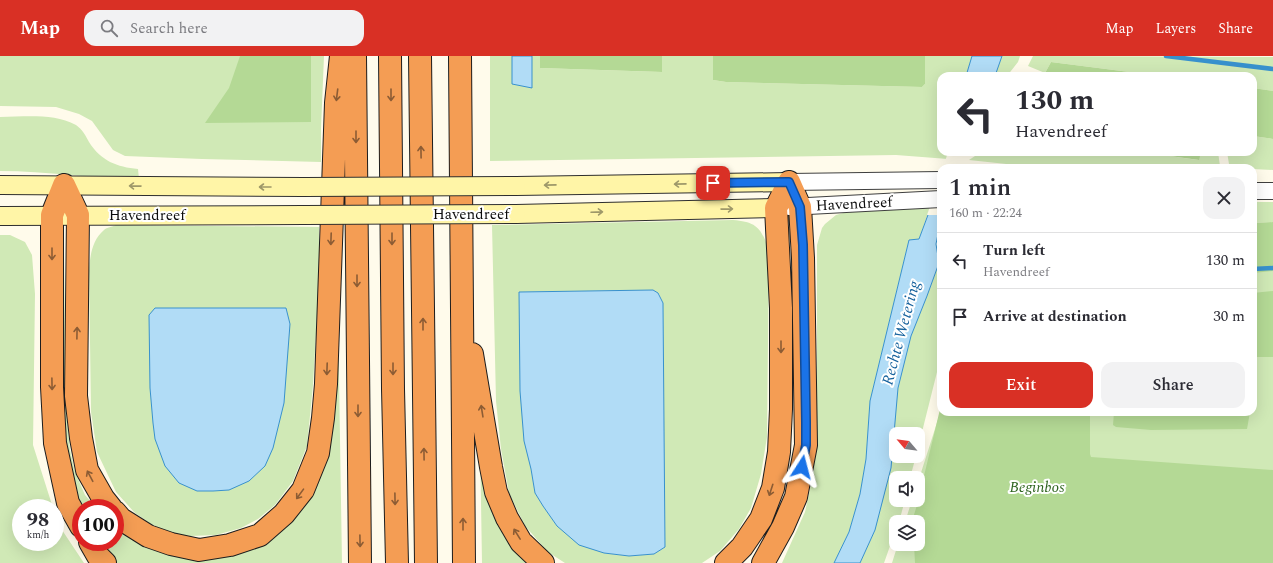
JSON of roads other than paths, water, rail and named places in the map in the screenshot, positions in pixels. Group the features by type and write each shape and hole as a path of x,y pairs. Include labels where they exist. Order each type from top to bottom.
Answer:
{"highway":[{"path":"124,521 148,536 171,544 200,550 230,545 260,535 284,514 303,490 318,453 327,376 336,103 341,56"},
{"path":"355,56 360,563"},
{"path":"390,56 396,563"},
{"path":"420,56 426,563"},
{"path":"460,56 464,563"},
{"path":"763,563 784,527 796,497 806,445 804,266 800,207 789,182"},
{"path":"726,563 742,547 761,519 773,488 779,452 781,409 781,308 776,208 789,182"},
{"path":"64,185 52,215 52,387 55,443 68,503 72,510"},
{"path":"64,185 78,216 76,396 87,470 104,499"},
{"path":"461,290 496,492 507,518 521,542 543,563"},
{"path":"95,551 105,563"}],"main road":[{"name":"Havendreef","path":"0,185 304,187 789,182"},
{"name":"Havendreef","path":"0,216 516,214 776,208"}],"street":[{"name":"Havendreef","path":"789,182 937,180"},
{"path":"1257,191 1273,191"},
{"name":"Havendreef","path":"776,208 936,200"}],"water":[{"path":"512,56 532,56 532,88 512,84"},
{"path":"972,56 1002,56 996,72 967,72"},
{"name":"Rechte Wetering","path":"937,191 937,268 911,336 898,388 895,427 889,427 889,463 891,463 891,468 875,530 860,563 834,563 849,532 860,494 866,459 870,401 909,240 919,239"},
{"path":"653,290 658,293 663,303 665,547 654,554 629,556 604,553 579,545 557,526 535,493 524,441 520,391 519,292"},
{"path":"155,308 286,308 290,324 284,403 273,448 265,466 249,481 229,490 197,491 179,483 165,466 155,439 150,388 149,315"}],"waterway":[{"path":"1166,56 1273,69"},
{"path":"1257,269 1273,268"}],"park label":[{"name":"Beginbos","path":"1037,487"}]}
